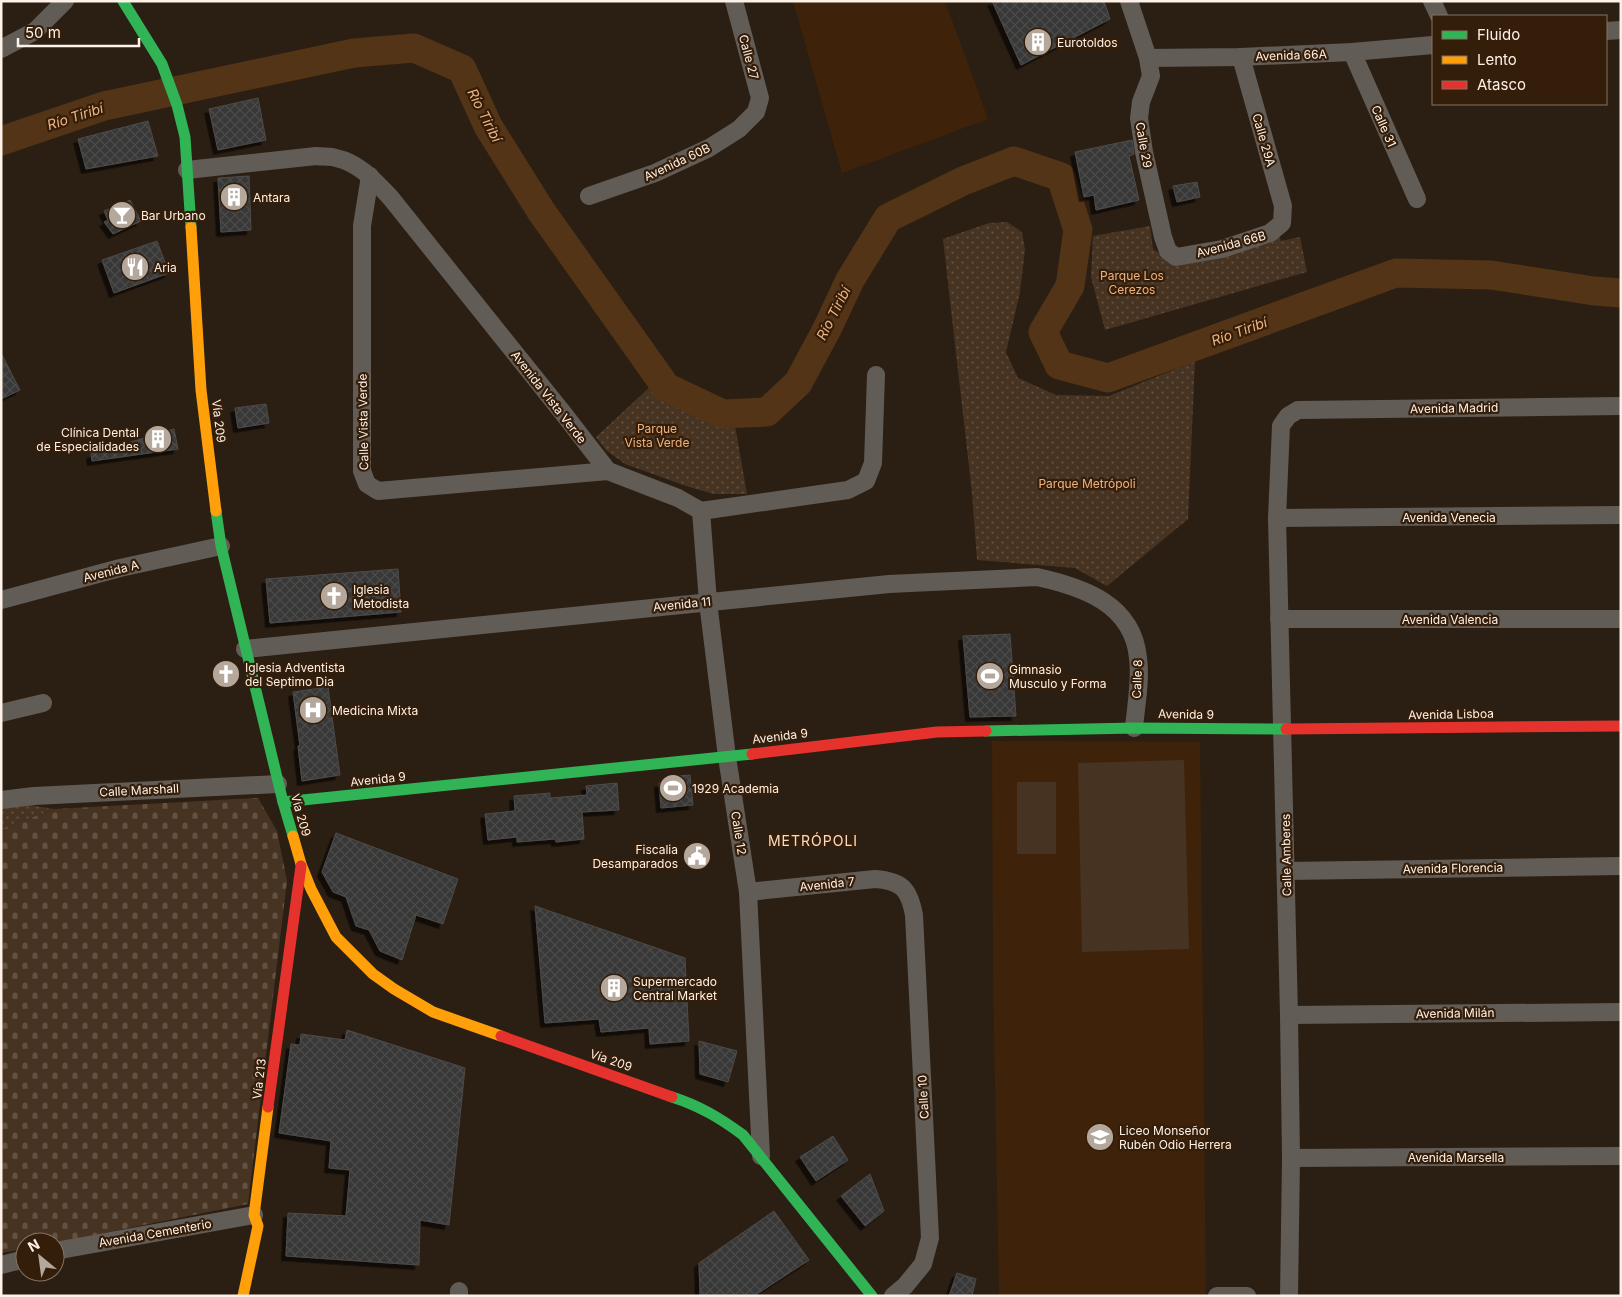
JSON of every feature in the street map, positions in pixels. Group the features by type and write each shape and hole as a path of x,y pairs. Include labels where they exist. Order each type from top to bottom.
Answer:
{"main road":[{"name":"Vía 209","path":"123,1 166,74 186,137 202,390 221,546 278,784 301,864 316,900 336,937 373,974 394,990 433,1012 693,1104 720,1118 743,1135 761,1156 872,1296"},
{"name":"Avenida Lisboa","path":"1282,729 1621,726"},
{"name":"Avenida 9","path":"283,802 938,732 1134,728 1282,729"},
{"name":"Vía 213","path":"243,1296 258,1226 254,1215 301,864"}],"street":[{"path":"1,49 35,31 65,1"},
{"name":"Calle 27","path":"734,1 760,98 756,112"},
{"name":"Calle 29","path":"1129,1 1148,58 1151,76 1141,102 1139,118 1144,152 1163,237 1168,250 1176,257"},
{"path":"1432,1 1439,15"},
{"path":"1607,31 1621,30"},
{"name":"Avenida 66A","path":"1148,58 1241,57 1352,52 1432,45"},
{"name":"Calle 31","path":"1352,52 1417,199"},
{"name":"Calle 29A","path":"1241,57 1283,206 1282,223"},
{"name":"Avenida 60B","path":"588,196 655,173 709,148 739,128 756,112"},
{"name":"Avenida Vista Verde","path":"187,170 316,156 336,158 353,164 370,176 402,212 608,471"},
{"name":"Calle Vista Verde","path":"370,176 362,226 362,471 367,484 378,491 608,471"},
{"name":"Avenida 66B","path":"1176,257 1222,248 1270,233 1282,223"},
{"path":"608,471 678,498 701,512 848,490 866,481 873,463 876,375"},
{"name":"Avenida Madrid","path":"1288,416 1298,410 1621,406"},
{"name":"Calle Amberes","path":"1288,416 1281,426 1277,518 1290,1015 1291,1158 1289,1296"},
{"name":"Calle 12","path":"701,512 708,602 727,756 748,892 761,1156"},
{"name":"Avenida Venecia","path":"1277,518 1621,515"},
{"name":"Avenida A","path":"1,600 120,568 221,546"},
{"name":"Avenida 11","path":"245,649 889,584 1037,578 1082,589 1113,608"},
{"name":"Calle 8","path":"1113,608 1126,624 1136,641 1138,660 1134,728"},
{"name":"Avenida Valencia","path":"1279,618 1621,619"},
{"path":"1,713 43,703"},
{"name":"Calle Marshall","path":"1,800 34,796 278,784"},
{"name":"Avenida Florencia","path":"1286,871 1621,866"},
{"name":"Avenida 7","path":"748,892 875,879 897,883 904,889"},
{"name":"Calle 10","path":"893,1296 905,1286 923,1264 930,1238 914,915 911,900 904,889"},
{"name":"Avenida Milán","path":"1290,1015 1621,1012"},
{"name":"Avenida Marsella","path":"1291,1158 1621,1156"},
{"name":"Avenida Cementerio","path":"65,1249 254,1215"},
{"path":"1,1265 15,1262"},
{"path":"1217,1296 1247,1296"}],"shaded area":[{"path":"793,1 945,1 988,119 842,173"},
{"name":"Liceo Monseñor Rubén Odio Herrera","path":"992,741 1200,742 1206,1296 999,1296 993,977"}],"green space":[{"name":"Parque Metrópoli","path":"1007,222 1022,232 1025,250 1020,292 1006,352 1018,378 1056,395 1109,396 1195,361 1188,519 1107,586 1075,568 977,560 972,493 943,239 989,223"},
{"name":"Parque Los Cerezos","path":"1150,226 1153,249 1167,258 1279,235 1281,241 1300,237 1307,272 1105,330 1091,277 1093,236"},
{"name":"Parque Vista Verde","path":"652,385 662,396 723,427 735,426 747,494 714,494 686,486 625,464 606,450 596,437"},
{"path":"1184,760 1189,949 1082,952 1078,763"},
{"path":"1017,782 1056,782 1056,854 1017,854"},
{"path":"258,798 277,831 287,881 248,1204 65,1241 65,1232 15,1232 15,1251 1,1253 1,829 54,809"},
{"path":"17,803 54,809 1,829 1,808"}],"building":[{"name":"Eurotoldos","path":"992,1 1104,1 1110,19 1021,65"},
{"path":"258,98 266,140 218,150 209,109"},
{"path":"148,121 158,156 86,169 78,139"},
{"path":"1132,140 1134,154 1129,156 1139,200 1096,210 1094,195 1084,197 1075,152"},
{"name":"Antara","path":"249,176 251,230 221,232 218,178"},
{"path":"1197,182 1200,197 1177,202 1173,186"},
{"name":"Bar Urbano","path":"130,200 141,221 113,234 104,222 108,220 104,211"},
{"name":"Aria","path":"157,241 169,273 114,293 102,260"},
{"path":"1,353 20,390 1,399"},
{"path":"266,404 269,423 238,428 235,408"},
{"name":"Clínica Dental de Especialidades","path":"174,429 178,449 92,461 91,454"},
{"name":"Iglesia Metodista","path":"398,569 401,612 270,623 266,579"},
{"name":"Gimnasio Musculo y Forma","path":"1010,634 1016,716 970,717 963,636"},
{"path":"328,687 340,775 302,781 298,746 300,746 293,692"},
{"path":"690,775 693,805 661,808 659,783 669,782 668,777"},
{"path":"617,783 619,810 582,812 584,839 556,842 555,839 517,842 517,837 488,840 485,814 515,811 514,796 550,793 550,798 587,795 586,786"},
{"path":"336,833 458,879 443,924 416,915 402,960 380,951 369,930 356,926 346,897 333,892 322,872"},
{"name":"Supermercado Central Market","path":"535,906 685,958 689,1041 650,1044 649,1028 601,1032 599,1019 545,1023"},
{"path":"347,1030 465,1068 449,1225 420,1220 419,1265 286,1256 288,1213 346,1216 350,1170 329,1168 331,1141 279,1133 291,1044 300,1045 301,1034 345,1040"},
{"path":"699,1041 737,1051 728,1082 700,1074"},
{"path":"833,1136 848,1160 816,1181 800,1157"},
{"path":"870,1174 884,1211 865,1226 841,1196"},
{"path":"774,1211 809,1260 754,1296 700,1295 699,1263"},
{"path":"957,1273 976,1279 972,1296 949,1296"}],"waterway":[{"name":"Río Tiribí","path":"1,141 104,106 354,53 414,48 462,69 488,126 541,211 666,387 723,414 767,412 798,383 827,329 850,280 888,218 963,181 1014,161 1061,177 1078,230 1070,286 1043,332 1059,365 1108,378 1396,273 1491,275 1594,291 1621,293"}],"traffic: fast":[{"path":"123,1 162,64 177,105 185,137 191,227"},
{"path":"216,511 221,546 283,802 293,836"},
{"path":"986,731 1134,728 1286,729"},
{"path":"283,802 752,754"},
{"path":"672,1097 692,1104 709,1113 743,1135 872,1296"}],"traffic: slow":[{"path":"191,227 201,390 216,511"},
{"path":"293,836 311,889 336,937 373,974 433,1012 501,1036"},
{"path":"243,1296 258,1226 254,1215 268,1107"}],"traffic: jam":[{"path":"1286,729 1621,726"},
{"path":"752,754 937,732 986,731"},
{"path":"268,1107 301,866"},
{"path":"501,1036 672,1097"}],"place":[{"name":"Eurotoldos","path":"1038,42"},
{"name":"Antara","path":"234,197"},
{"name":"Bar Urbano","path":"122,215"},
{"name":"Aria","path":"135,267"},
{"name":"Clínica Dental de Especialidades","path":"158,439"},
{"name":"Iglesia Metodista","path":"334,596"},
{"name":"Iglesia Adventista del Septimo Dia","path":"226,674"},
{"name":"Gimnasio Musculo y Forma","path":"990,676"},
{"name":"Medicina Mixta","path":"313,710"},
{"name":"1929 Academia","path":"673,788"},
{"name":"Fiscalia Desamparados","path":"697,856"},
{"name":"Supermercado Central Market","path":"614,988"},
{"name":"Liceo Monseñor Rubén Odio Herrera","path":"1100,1137"}],"district":[{"name":"METRÓPOLI","path":"813,840"}]}
